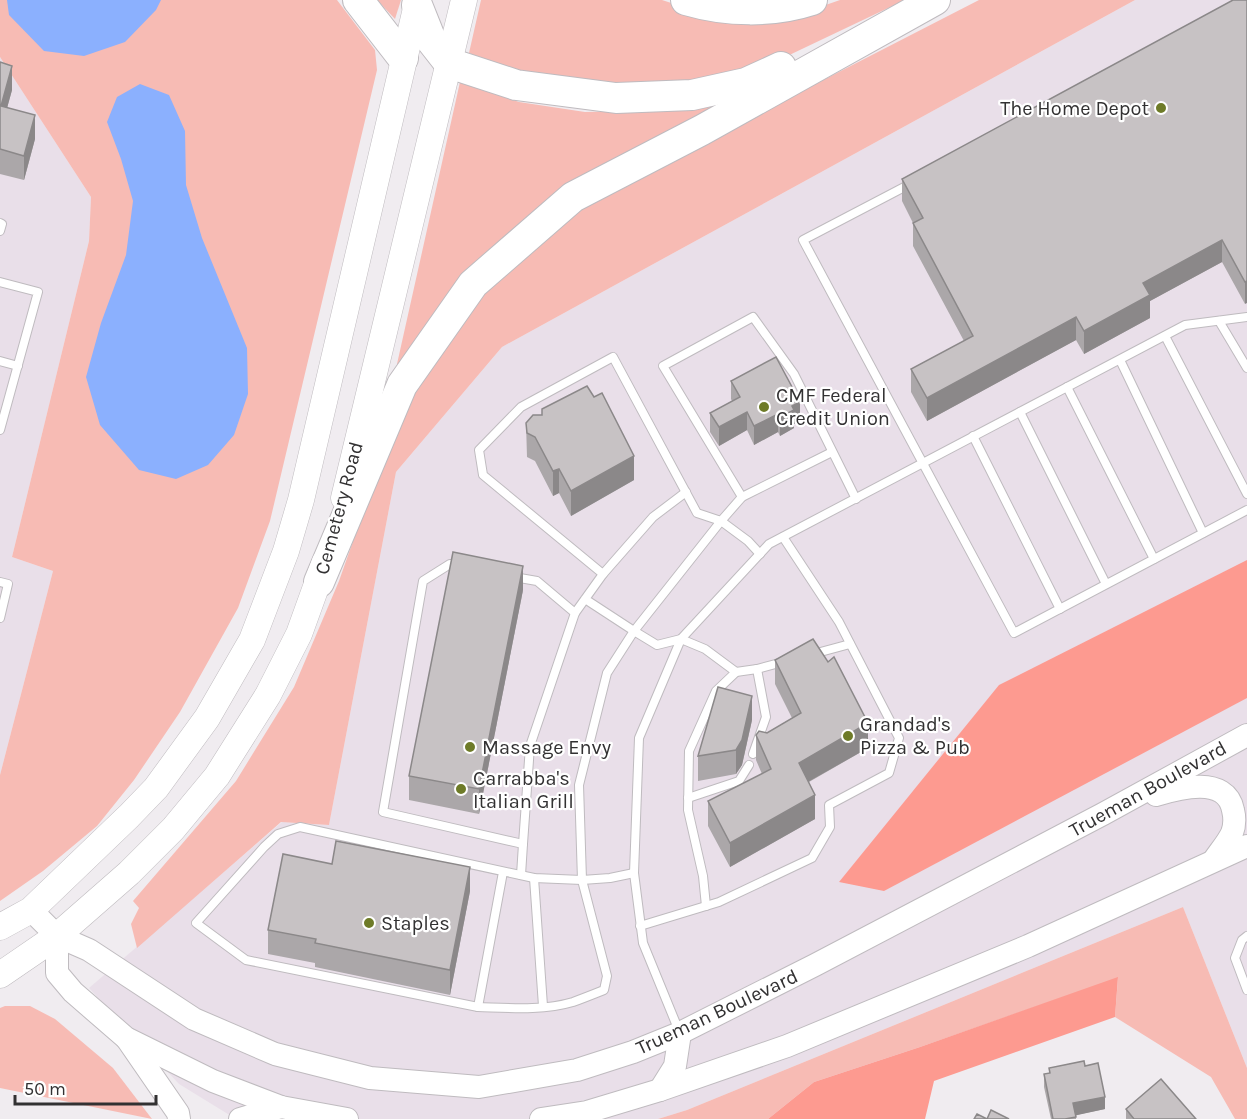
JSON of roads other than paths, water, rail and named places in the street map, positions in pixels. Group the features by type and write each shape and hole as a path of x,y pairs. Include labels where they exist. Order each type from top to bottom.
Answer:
{"highway":[{"path":"358,0 403,58"},
{"path":"686,0 739,10 777,8 812,0"},
{"path":"418,2 430,40 449,63 516,85 616,98 693,95 746,83 921,0"},
{"path":"319,582 402,385 472,284 573,197 702,130 935,0"}],"main road":[{"name":"Cemetery Road","path":"0,975 57,936 129,873 173,829 217,776 268,695 298,634 319,582 340,512 464,0"},
{"name":"Cemetery Road","path":"0,927 31,910 156,788 207,718 252,640 286,551 301,500 418,2"},
{"name":"Trueman Boulevard","path":"31,910 57,936 89,950 194,1019 275,1054 370,1078 478,1087 577,1070 633,1052 680,1033 1103,814 1247,735"},
{"path":"1103,814 1178,788 1212,788 1225,794 1230,800 1235,821 1231,834 1214,860"},
{"path":"541,1119 587,1112 660,1090 787,1046 984,964 1247,846"},
{"path":"57,936 57,973 73,992 126,1038 178,1113 179,1119"},
{"path":"660,1090 675,1066 680,1033"},
{"path":"126,1038 213,1081 281,1107 347,1119"},
{"path":"240,1119 281,1107"}],"lane":[{"path":"919,179 802,240 1014,633 1247,510"},
{"path":"0,223 2,224 0,231"},
{"path":"0,282 38,292 18,366 3,404 0,430"},
{"path":"742,497 663,366 753,317 794,374 856,499"},
{"path":"680,1033 643,943 634,873 639,738 681,639 769,544 1185,325 1247,317"},
{"path":"1219,321 1247,368"},
{"path":"1165,336 1247,494"},
{"path":"603,574 483,475 479,450 521,407 613,357 697,513 721,521 748,541 760,554"},
{"path":"1120,360 1203,533"},
{"path":"0,361 18,366"},
{"path":"1067,387 1154,559"},
{"path":"1020,412 1106,584"},
{"path":"973,436 1060,609"},
{"path":"634,873 582,880 534,878 300,827 278,834 196,923 246,960 478,1006 520,1009 572,1002 604,990 607,976 582,880 579,785 607,673 634,631 742,497 832,452"},
{"path":"521,875 530,746 575,613 603,574 653,517 686,492"},
{"path":"640,926 719,902 812,858 830,827 829,805 889,773 899,738 839,622 783,537"},
{"path":"472,569 450,564 423,581 383,812 524,844"},
{"path":"504,575 537,581 575,613"},
{"path":"0,582 8,584 0,618"},
{"path":"585,599 657,645 681,639 705,649 736,672"},
{"path":"808,655 850,644"},
{"path":"706,906 703,876 688,810 689,751 716,691 736,672 788,661"},
{"path":"753,754 766,717 757,669"},
{"path":"688,798 740,781 749,765"},
{"path":"478,1006 503,872"},
{"path":"534,878 543,1006"},
{"path":"1247,936 1242,940 1235,958 1247,990"}],"water":[{"path":"7,0 161,0 156,10 125,42 84,56 44,51 9,15"},
{"path":"140,84 169,95 185,131 186,185 202,238 247,348 248,394 234,435 208,465 176,479 139,470 100,425 86,377 101,323 126,255 133,201 107,122 117,97"}],"place":[{"name":"The Home Depot","path":"1161,108"},
{"name":"CMF Federal Credit Union","path":"764,407"},
{"name":"Grandad's Pizza & Pub","path":"848,736"},
{"name":"Massage Envy","path":"470,747"},
{"name":"Carrabba's Italian Grill","path":"461,789"},
{"name":"Staples","path":"369,923"}]}
